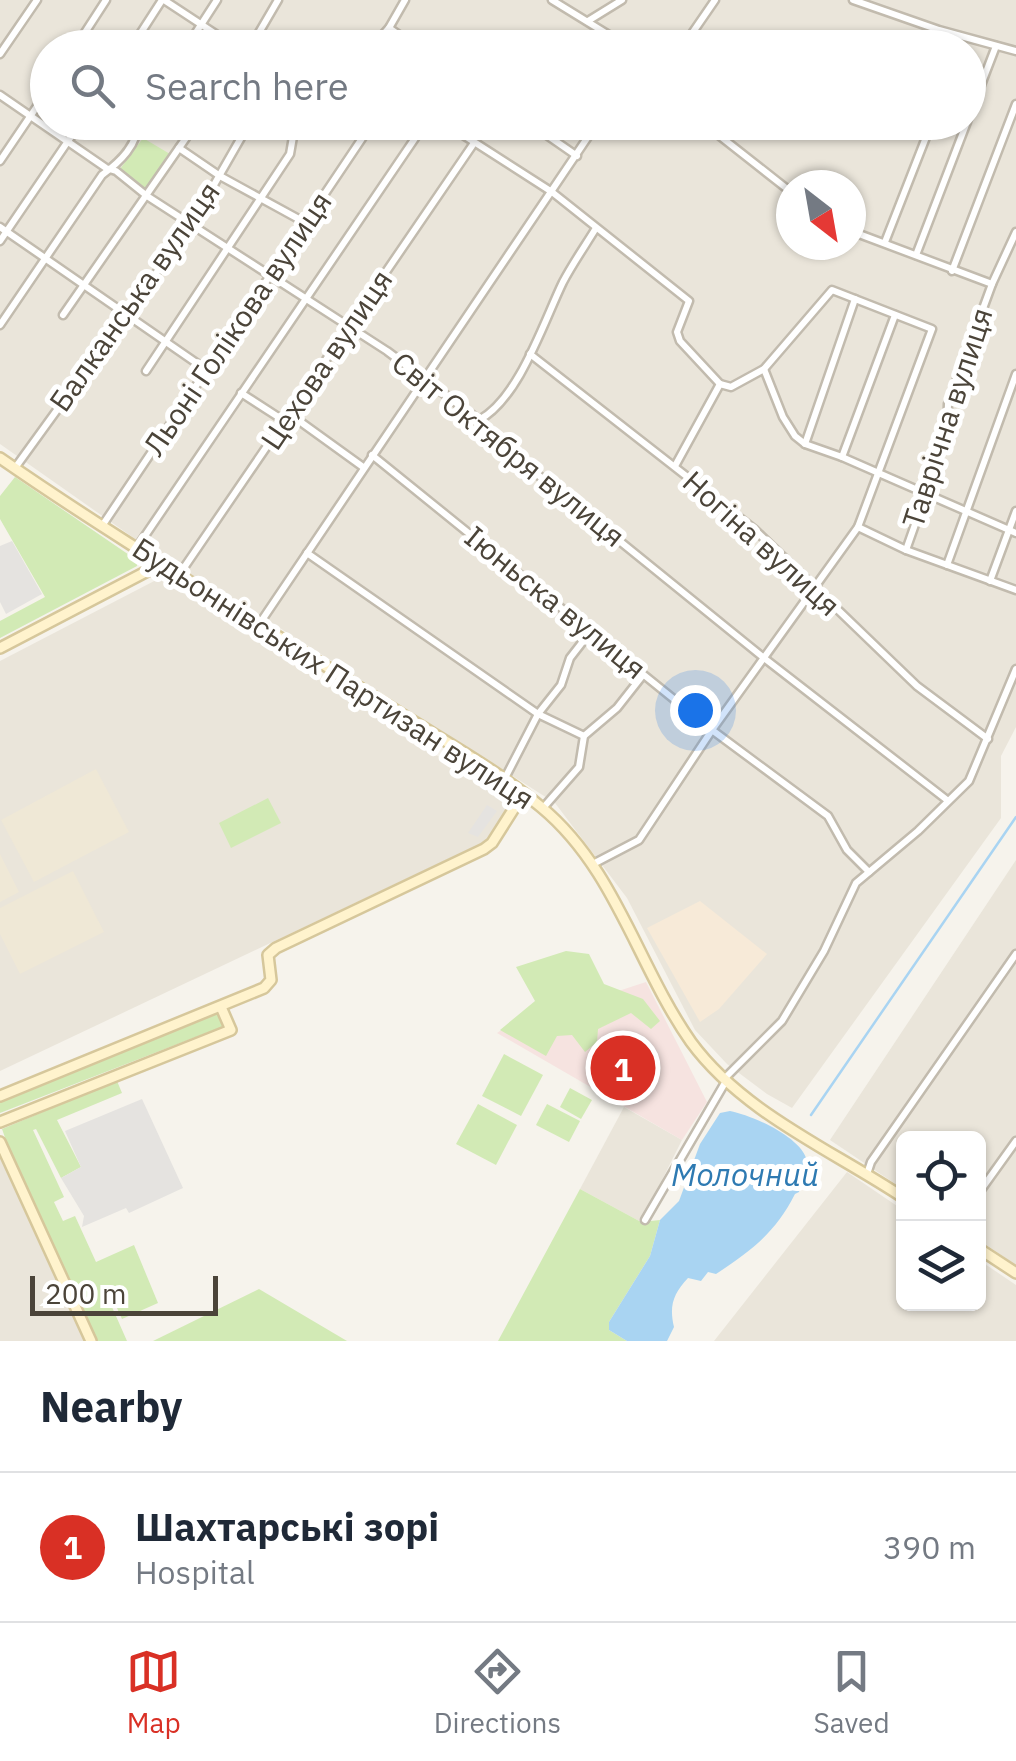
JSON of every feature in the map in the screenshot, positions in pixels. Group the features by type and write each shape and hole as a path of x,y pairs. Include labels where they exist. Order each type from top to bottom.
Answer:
{"street":[{"path":"0,54 38,0"},
{"path":"87,30 106,0"},
{"path":"143,30 163,0 207,30"},
{"path":"197,30 216,0"},
{"path":"260,30 278,0"},
{"path":"552,0 602,30"},
{"path":"588,21 622,0"},
{"path":"694,30 715,0"},
{"path":"853,0 940,30"},
{"path":"392,30 389,28 405,3"},
{"path":"986,43 1016,51"},
{"path":"986,73 996,46"},
{"name":"Світ Октября вулиця","path":"0,95 30,116"},
{"name":"Таврічна вулиця","path":"952,270 1016,104"},
{"path":"0,161 30,116"},
{"name":"Світ Октября вулиця","path":"65,140 425,378 479,420 485,432 764,658 947,800"},
{"path":"0,324 102,175 135,140"},
{"path":"63,316 185,140"},
{"name":"Балканська вулиця","path":"15,468 190,224 240,140"},
{"name":"Льоні Голікова вулиця","path":"146,371 261,200 290,154 292,140"},
{"name":"Льоні Голікова вулиця","path":"102,526 361,140"},
{"path":"136,548 414,140"},
{"path":"471,140 552,192 688,302 677,332 680,341 720,384 731,388 764,368 832,290 895,315 842,457"},
{"path":"553,140 576,156"},
{"path":"260,623 586,140"},
{"path":"725,140 776,180"},
{"path":"884,243 925,140"},
{"path":"916,255 961,140"},
{"path":"0,241 3,230 68,142"},
{"name":"Цехова вулиця","path":"178,577 474,142"},
{"path":"179,148 220,176 306,223"},
{"path":"479,420 498,407 530,354 565,278 596,228"},
{"path":"3,230 208,371"},
{"name":"Таврічна вулиця","path":"906,550 947,434 948,404 992,284 1016,232"},
{"path":"866,237 992,284"},
{"path":"805,444 856,300"},
{"name":"Таврічна вулиця","path":"593,864 639,840 712,730 858,527 932,329 895,315"},
{"name":"Ногіна вулиця","path":"530,354 754,529 917,686 988,739"},
{"path":"764,368 783,417 794,436 805,444 1012,532"},
{"name":"Таврічна вулиця","path":"947,565 1016,374"},
{"path":"674,466 720,384"},
{"path":"241,393 363,467"},
{"name":"Iюньска вулиця","path":"372,455 643,676 828,816 847,850 869,872"},
{"name":"Будьоннівських Партизан вулиця","path":"0,458 159,565 260,623 542,808 593,864 690,1040 725,1080 783,1123 896,1193"},
{"path":"990,581 1012,532 1016,511"},
{"path":"858,527 906,550 1016,590"},
{"path":"307,553 538,714 584,736"},
{"path":"0,648 159,565"},
{"path":"504,780 538,714 561,685 570,658 591,631"},
{"path":"646,1220 725,1080 782,1021 824,950 856,882 918,831 969,781 1016,670"},
{"path":"542,808 579,767 584,736 617,708 643,676"},
{"path":"0,1096 269,984 268,955 276,948 492,843 524,794"},
{"path":"867,1174 871,1162 1016,954"},
{"path":"0,1122 231,1030 221,1006"},
{"path":"986,1183 1016,1141"},
{"path":"0,1142 90,1341"},
{"path":"986,1253 1016,1273"}],"shaded area":[{"path":"0,0 712,0 692,30 30,30 30,140 986,140 986,30 696,30 717,0 1016,0 1016,727 1001,756 1001,818 792,1108 727,1064 695,1030 627,898 555,803 158,555 0,444"},
{"path":"12,541 42,594 6,614 0,602 0,546"},
{"path":"160,578 519,808 486,841 0,1071 0,661"},
{"path":"96,769 129,832 34,882 1,820"},
{"path":"487,805 497,811 478,837 468,833"},
{"path":"0,854 19,892 0,902"},
{"path":"1016,860 1016,1265 986,1245 986,1131 896,1131 896,1184 830,1140"},
{"path":"73,871 104,932 20,974 0,934 0,908"},
{"path":"700,901 767,954 719,1009 700,1022 647,928"},
{"path":"646,982 707,1102 682,1140 497,1033 540,1003 600,997"},
{"path":"142,1099 183,1188 129,1213 126,1208 82,1227 84,1216 61,1178 81,1167 65,1131"},
{"path":"624,1107 682,1140 641,1222 580,1189"},
{"path":"0,1154 90,1341 0,1341"},
{"path":"847,1172 896,1205 896,1311 986,1311 986,1265 1016,1285 1016,1341 714,1341"}],"green space":[{"path":"142,140 170,154 147,191 120,169"},
{"path":"15,477 138,561 137,566 0,638 0,621 45,597 0,519 0,496"},
{"path":"268,798 281,823 231,848 219,823"},
{"path":"566,951 589,954 604,984 643,999 660,1021 651,1029 631,1013 598,1029 597,1042 585,1052 572,1035 557,1036 546,1056 500,1030 535,1001 516,967"},
{"path":"219,1013 224,1026 0,1113 0,1097"},
{"path":"504,1054 543,1075 521,1116 482,1096"},
{"path":"117,1081 122,1093 57,1120 81,1167 61,1178 36,1129 33,1130 64,1197 54,1202 63,1221 75,1216 96,1262 134,1245 158,1303 122,1319 112,1297 108,1298 127,1341 95,1341 36,1226 2,1129"},
{"path":"570,1088 592,1100 581,1119 560,1107"},
{"path":"478,1104 517,1125 496,1165 456,1144"},
{"path":"547,1104 580,1121 569,1142 536,1125"},
{"path":"580,1189 641,1222 660,1220 650,1256 609,1322 609,1330 627,1341 498,1341"},
{"path":"259,1289 347,1341 153,1341"}],"water":[{"name":"Молочний","path":"730,1111 774,1128 803,1152 807,1165 799,1192 771,1230 740,1257 716,1274 708,1272 701,1281 688,1278 674,1301 674,1327 667,1341 627,1341 609,1330 609,1322 650,1256 660,1220 679,1201 700,1144 720,1113"}],"waterway":[{"path":"811,1115 1016,817"}],"place":[{"name":"Шахтарські зорі","path":"623,1068"}]}
